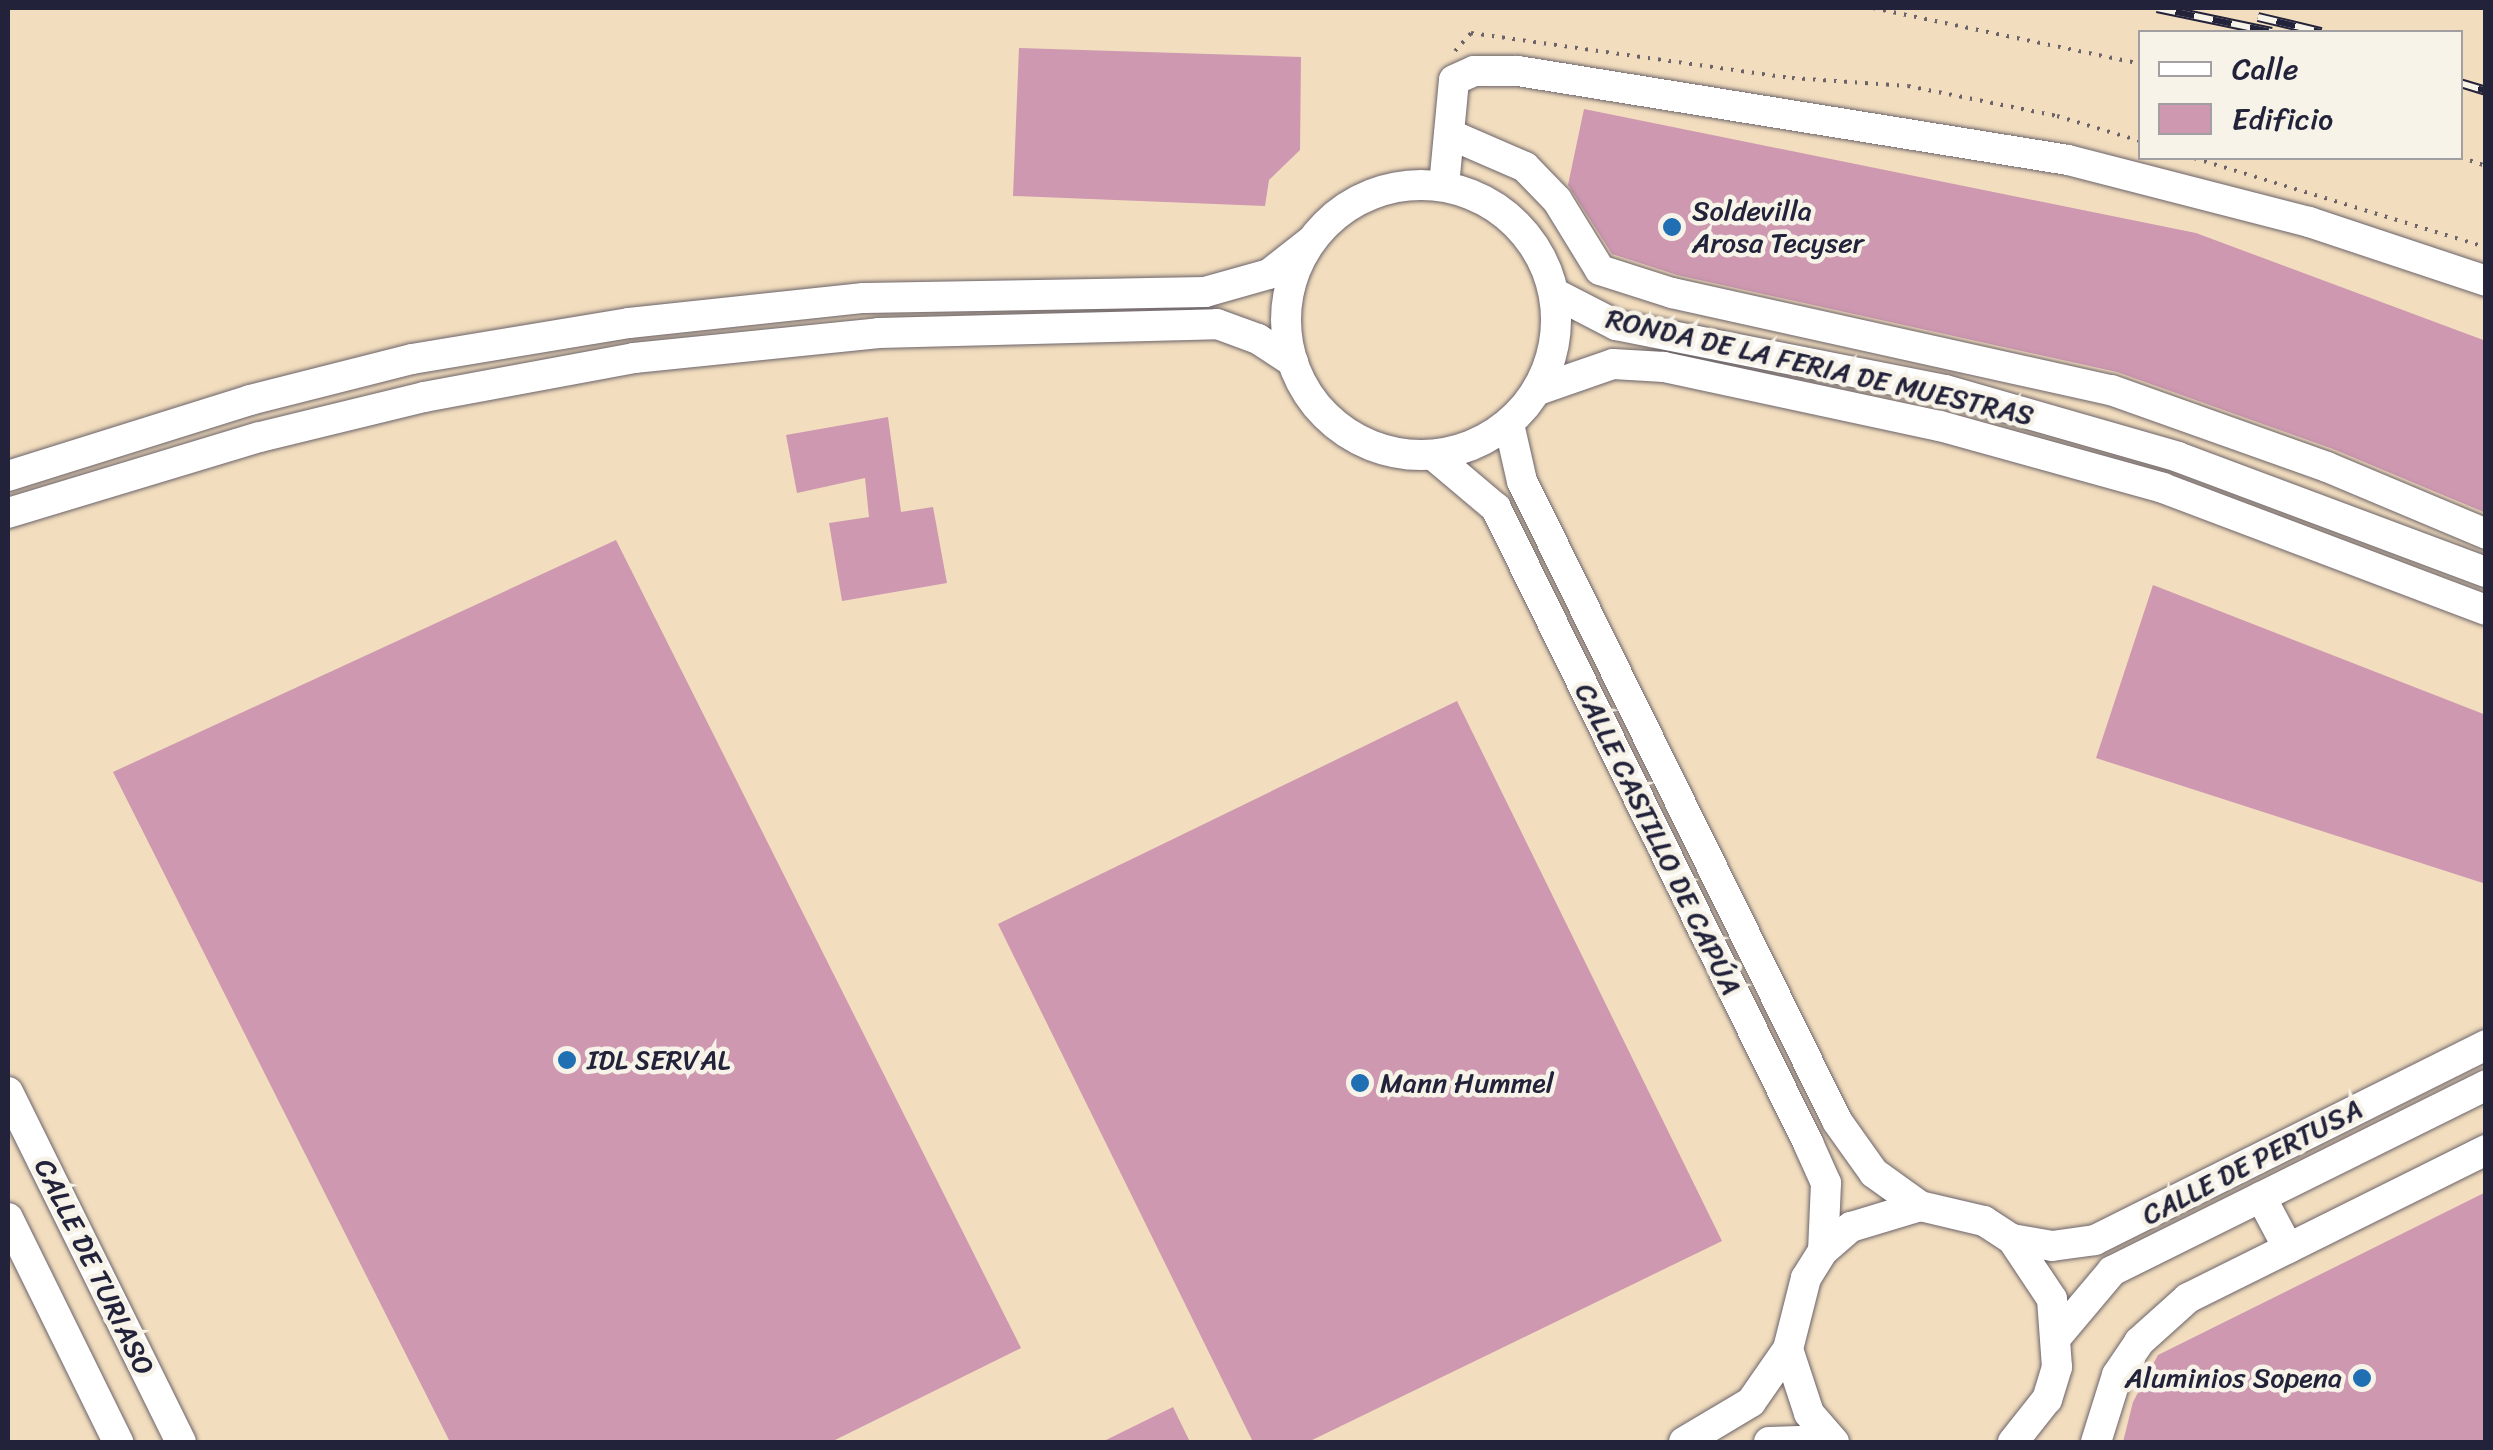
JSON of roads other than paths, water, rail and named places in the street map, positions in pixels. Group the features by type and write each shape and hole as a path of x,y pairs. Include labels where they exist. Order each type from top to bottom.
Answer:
{"street":[{"path":"1444,186 1454,80 1474,71 1518,71 2068,160 2308,222 2486,281"},
{"path":"1448,134 1525,167 1557,200 1600,270 1672,293 2111,390 2378,488 2486,534"},
{"name":"RONDA DE LA FERIA DE MUESTRAS","path":"8,476 250,400 412,360 629,323 864,298 1205,292 1269,274 1311,241 1337,214 1369,194 1406,185 1444,186 1503,212 1535,248 1554,293 1554,343 1538,390 1508,424 1480,442 1434,455 1363,442 1332,422 1292,362 1258,339 1217,324 879,334 634,358 424,397 260,437 8,513"},
{"name":"RONDA DE LA FERIA DE MUESTRAS","path":"1292,362 1286,320 1292,279 1311,241"},
{"name":"RONDA DE LA FERIA DE MUESTRAS","path":"1554,293 1616,325 1944,390 2178,457 2486,572"},
{"name":"RONDA DE LA FERIA DE MUESTRAS","path":"1538,390 1614,364 1664,367 1940,426 2163,488 2486,610"},
{"name":"CALLE CASTILLO DE CAPÚA","path":"1508,424 1522,482 1837,1120 1874,1174 1920,1206"},
{"name":"CALLE CASTILLO DE CAPÚA","path":"1434,455 1496,508 1808,1143 1826,1183 1823,1251"},
{"path":"2346,517 2378,488"},
{"path":"2378,488 2397,536"},
{"name":"CALLE DE PERTUSA","path":"2012,1239 2052,1246 2095,1240 2486,1046"},
{"name":"CALLE DE PERTUSA","path":"2059,1334 2112,1271 2486,1086"},
{"name":"CALLE DE TURIASO","path":"8,1092 181,1442"},
{"path":"2096,1442 2117,1375 2139,1342 2188,1298 2486,1150"},
{"path":"2261,1197 2288,1248"},
{"path":"1684,1442 1751,1402 1788,1349 1806,1278 1823,1251 1851,1227 1920,1206 1969,1215 2012,1239 2044,1282 2059,1334 2057,1367 2024,1437"},
{"name":"CALLE DE TURIASO","path":"8,1218 118,1442"},
{"path":"1788,1349 1794,1382 1832,1441"},
{"path":"1768,1442 1832,1441"}],"railway":[{"path":"2157,8 2262,30"},
{"path":"2258,17 2313,30"},
{"path":"2463,84 2486,91"}],"place":[{"name":"Soldevilla Arosa Tecyser","path":"1672,227"},
{"name":"IDL SERVAL","path":"567,1060"},
{"name":"Mann Hummel","path":"1360,1083"},
{"name":"Aluminios Sopena","path":"2362,1378"}]}
